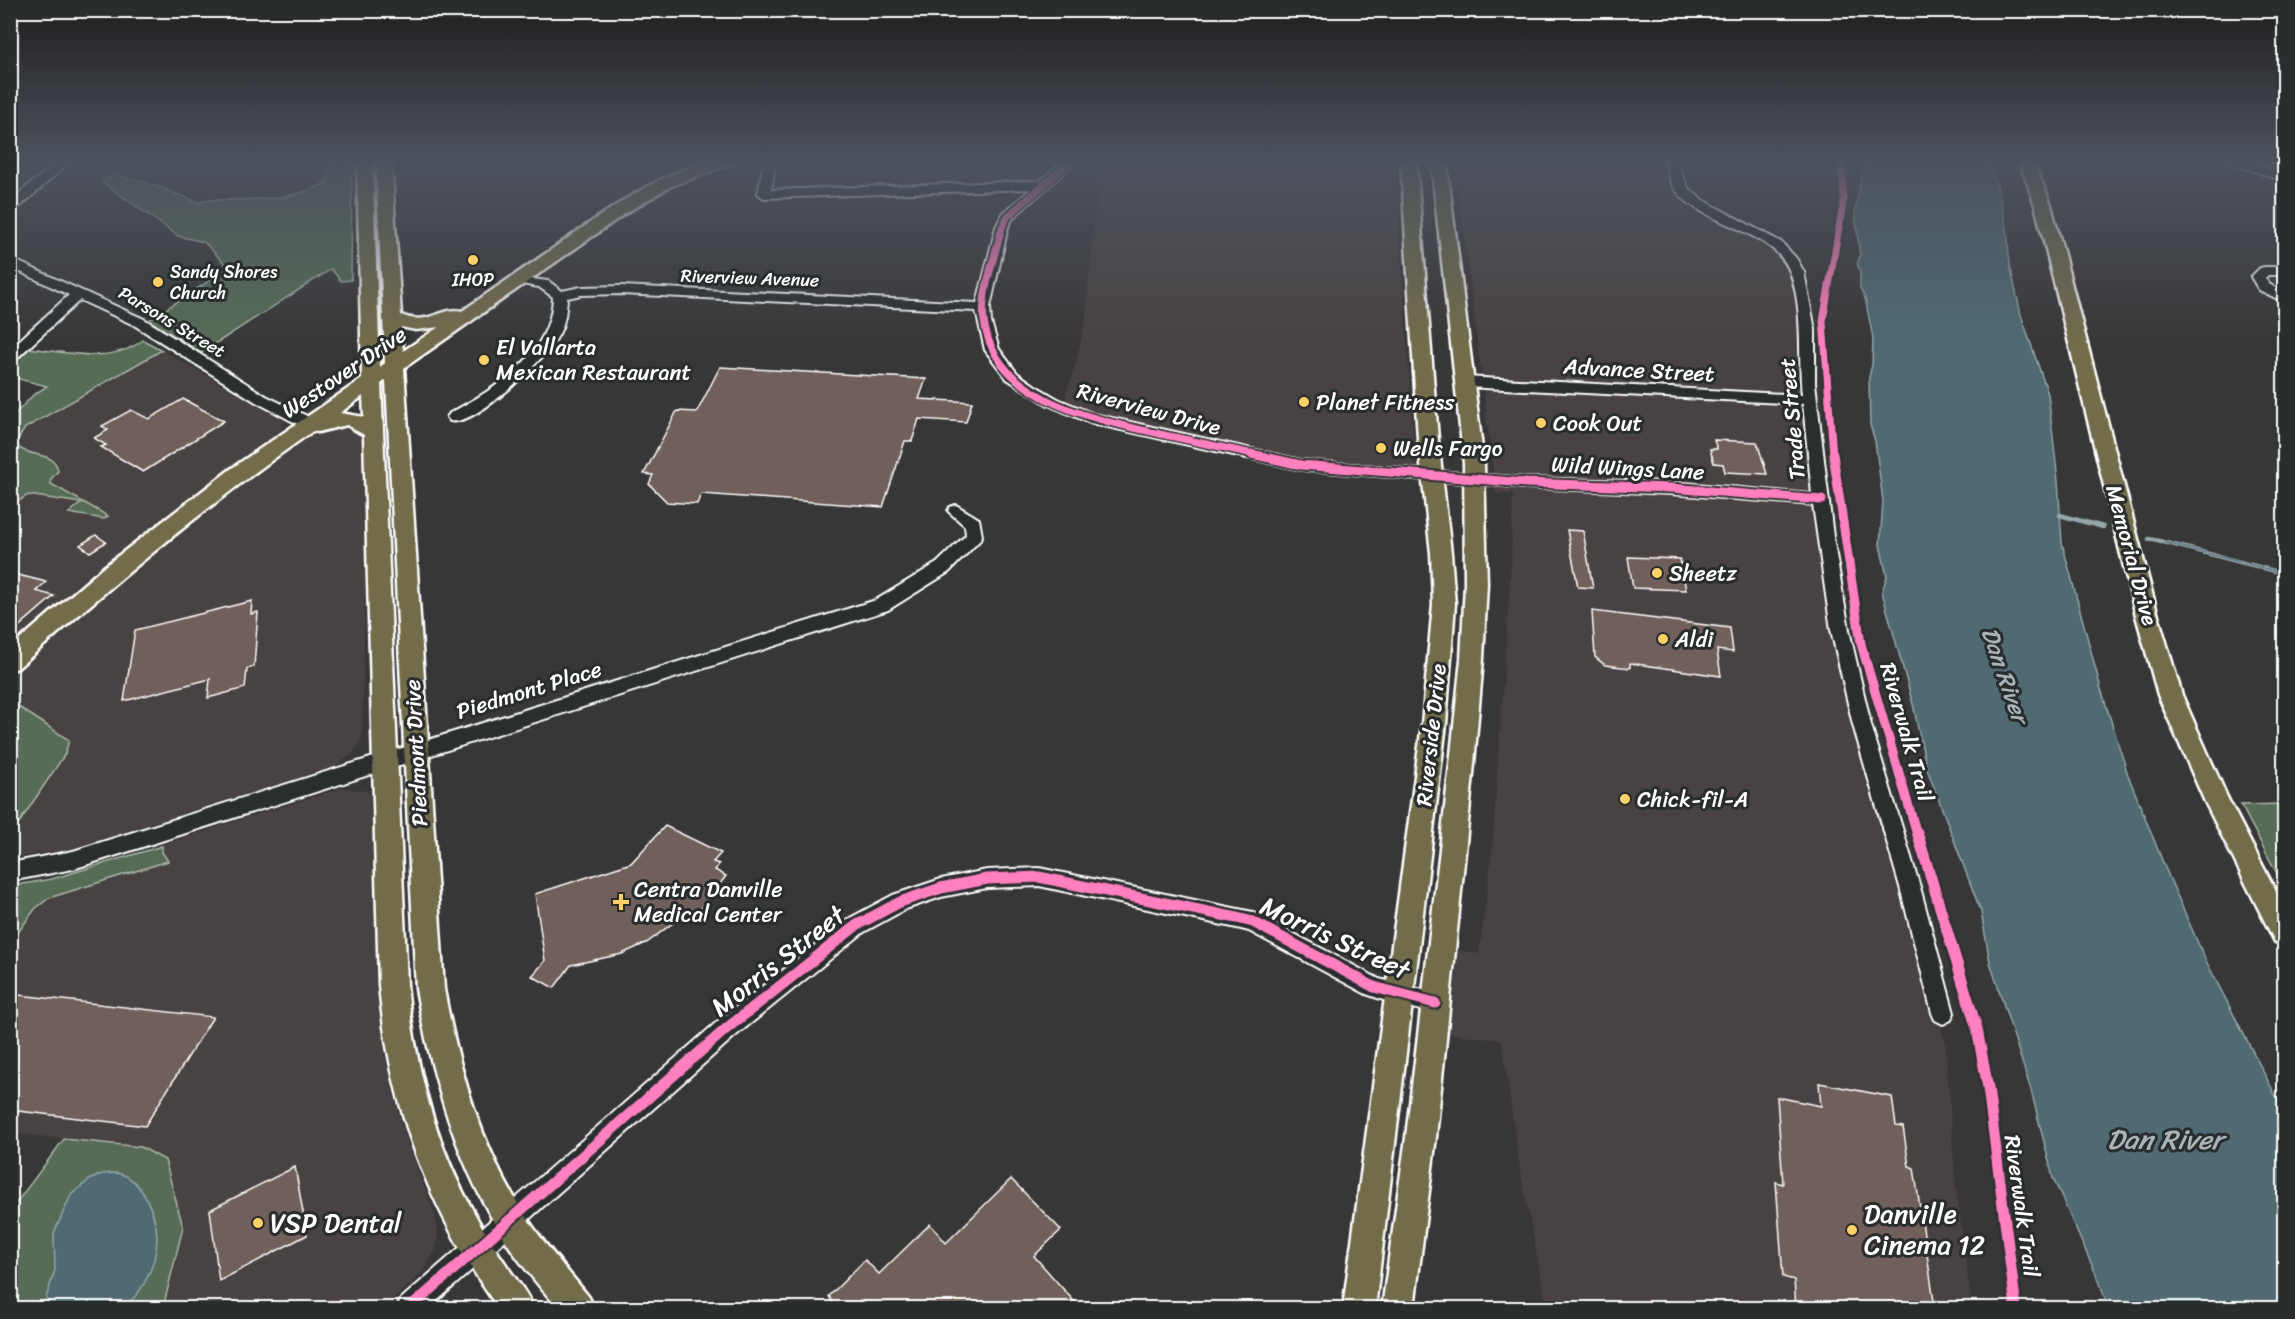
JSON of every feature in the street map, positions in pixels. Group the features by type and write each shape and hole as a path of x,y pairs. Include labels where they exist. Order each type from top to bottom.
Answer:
{"main road":[{"name":"Piedmont Drive","path":"366,222 393,985 400,1049 429,1153 448,1199 477,1250 517,1308"},
{"name":"Piedmont Drive","path":"387,222 429,989 454,1100 467,1136 510,1221 578,1308"},
{"name":"Westover Drive","path":"10,662 153,539 239,473 605,222"},
{"name":"Riverside Drive","path":"1359,1308 1434,724 1444,604 1413,222"},
{"name":"Riverside Drive","path":"1398,1308 1421,1137 1472,659 1476,584 1474,479 1445,222"},
{"name":"Memorial Drive","path":"2047,222 2146,612 2170,695 2188,742 2284,933"},
{"path":"392,318 412,325 439,323 495,298"},
{"path":"287,440 343,418 363,422 373,432"}],"street":[{"name":"Riverview Drive","path":"1006,222 1002,227 983,307 987,335 1000,363 1011,376 1029,388 1071,411 1144,431 1302,465 1432,476"},
{"name":"Trade Street","path":"1735,222 1765,238 1791,261 1797,272 1808,330 1810,400 1840,630 1862,725 1910,887 1943,1013"},
{"name":"Parsons Street","path":"10,262 139,322 261,399 310,424"},
{"path":"2284,271 2265,271 2258,277 2264,287 2284,298"},
{"path":"455,417 503,387 533,359 555,327 560,316 560,296 543,284 520,280"},
{"name":"Riverview Avenue","path":"560,296 581,291 621,290 983,307"},
{"path":"10,357 79,293"},
{"name":"Advance Street","path":"1465,382 1810,400"},
{"name":"Wild Wings Lane","path":"1432,476 1671,488 1822,500"},
{"name":"Piedmont Place","path":"10,872 73,860 882,605 930,577 959,556 974,536 973,522 956,511"},
{"name":"Morris Street","path":"410,1308 726,1029 857,925 900,902 941,888 987,879 1039,877 1237,918 1253,922 1361,981 1398,996 1435,1003"}],"shaded area":[{"path":"1094,222 1399,222 1415,469 1356,467 1287,456 1124,421 1066,405 1066,392 1073,374 1085,324"},
{"path":"1463,222 1725,222 1775,250 1790,272 1800,318 1821,557 1839,665 1945,1041 1956,1189 1972,1308 1547,1308 1519,1163 1502,1040 1446,1033 1451,949 1479,954 1492,855 1511,567 1513,494 1496,493"},
{"path":"162,350 280,418 284,421 282,430 141,536 11,650 11,506 40,487 10,437"},
{"path":"352,423 363,433 366,533 362,734 358,747 334,767 71,849 11,858 11,835 65,754 69,740 11,702 10,675 161,541 315,432 327,426"},
{"path":"342,788 366,791 373,798 378,999 385,1055 396,1105 409,1148 435,1215 438,1232 436,1249 423,1271 384,1308 163,1308 183,1227 165,1160 141,1147 11,1133 11,886 52,879"}],"green space":[{"path":"158,222 351,222 351,280 341,281 331,269 201,353 149,320 229,268 204,242 178,236"},
{"path":"143,340 162,350 25,428 17,441 19,448 53,461 58,471 51,479 51,484 108,516 104,519 69,513 81,503 28,495 11,506 11,418 33,395 47,386 11,377 11,367 28,348 103,355 130,348"},
{"path":"11,702 69,740 65,754 11,835"},
{"path":"2284,804 2284,887 2241,805"},
{"path":"162,846 162,852 168,861 49,898 35,909 14,938 11,937 11,886 52,879"},
{"path":"64,1139 141,1147 165,1160 183,1227 163,1308 11,1308 10,1211"}],"water":[{"name":"Dan River","path":"1856,222 2005,222 2010,265 2021,315 2048,394 2058,481 2062,543 2101,689 2128,775 2166,870 2205,959 2284,1112 2284,1308 2108,1308 2100,1283 2053,1178 2031,1090 1990,962 1981,912 1926,766 1913,704 1882,592 1887,576 1880,545 1883,501 1875,441 1870,425 1869,377 1873,338 1865,298 1860,288 1860,271 1857,264 1860,256"},
{"path":"2157,539 2280,571 2284,578 2284,586 2277,573 2157,542"},
{"path":"115,1173 128,1177 138,1185 153,1215 157,1236 156,1247 146,1280 132,1299 115,1309 43,1308 55,1270 54,1233 71,1195 89,1180 102,1174"}],"building":[{"path":"720,367 926,379 919,399 972,402 966,422 919,419 912,441 905,441 883,507 701,494 697,504 667,502 649,484 653,475 644,474 677,411 697,412"},
{"path":"183,399 224,421 143,472 101,447 106,445 94,438 108,430 102,426 131,410 149,419"},
{"path":"1714,440 1757,442 1767,474 1725,472 1723,464 1714,463 1710,449 1717,449"},
{"path":"1567,530 1583,531 1593,588 1578,587"},
{"path":"96,535 106,542 90,552 80,545"},
{"name":"Sheetz","path":"1628,557 1680,559 1686,590 1633,588"},
{"path":"10,573 46,582 36,591 54,596 10,634"},
{"path":"252,601 251,614 258,612 254,667 247,669 245,688 208,698 210,679 124,701 135,630"},
{"name":"Aldi","path":"1592,611 1730,628 1733,652 1717,650 1721,676 1630,663 1630,668 1605,665 1595,657"},
{"name":"Centra Danville Medical Center","path":"665,826 721,853 713,862 719,864 715,870 726,876 698,913 691,909 648,942 622,954 571,965 554,988 532,976 545,961 535,894 631,863"},
{"path":"10,994 213,1017 145,1126 10,1110"},
{"name":"Danville Cinema 12","path":"1819,1083 1892,1097 1896,1126 1903,1127 1909,1166 1914,1168 1935,1308 1796,1308 1794,1280 1783,1277 1776,1182 1783,1184 1777,1097 1821,1106"},
{"name":"VSP Dental","path":"295,1167 307,1235 219,1281 210,1210"},
{"path":"1011,1179 1061,1230 1034,1256 1080,1308 823,1308 832,1301 829,1296 865,1260 879,1274 930,1224 946,1243"}],"waterway":[{"path":"2060,515 2103,527"},
{"path":"2149,539 2162,542"}],"cycle path":[{"path":"1005,222 983,307 984,322 992,350 1012,376 1029,388 1053,402 1090,418 1301,465 1526,483 1671,488 1822,500"},
{"name":"Riverwalk Trail","path":"1840,222 1823,321 1833,457 1854,609 1861,644 1883,722 1977,1029 1988,1088 2016,1308"},
{"path":"410,1308 726,1029 857,925 900,902 941,888 987,879 1039,877 1237,918 1253,922 1374,987 1435,1003"}],"place":[{"name":"IHOP","path":"473,260"},
{"name":"Sandy Shores Church","path":"158,282"},
{"name":"El Vallarta Mexican Restaurant","path":"484,360"},
{"name":"Planet Fitness","path":"1304,402"},
{"name":"Cook Out","path":"1541,423"},
{"name":"Wells Fargo","path":"1381,448"},
{"name":"Sheetz","path":"1657,573"},
{"name":"Aldi","path":"1663,639"},
{"name":"Chick-fil-A","path":"1625,799"},
{"name":"Centra Danville Medical Center","path":"621,902"},
{"name":"VSP Dental","path":"258,1223"},
{"name":"Danville Cinema 12","path":"1852,1230"}]}
